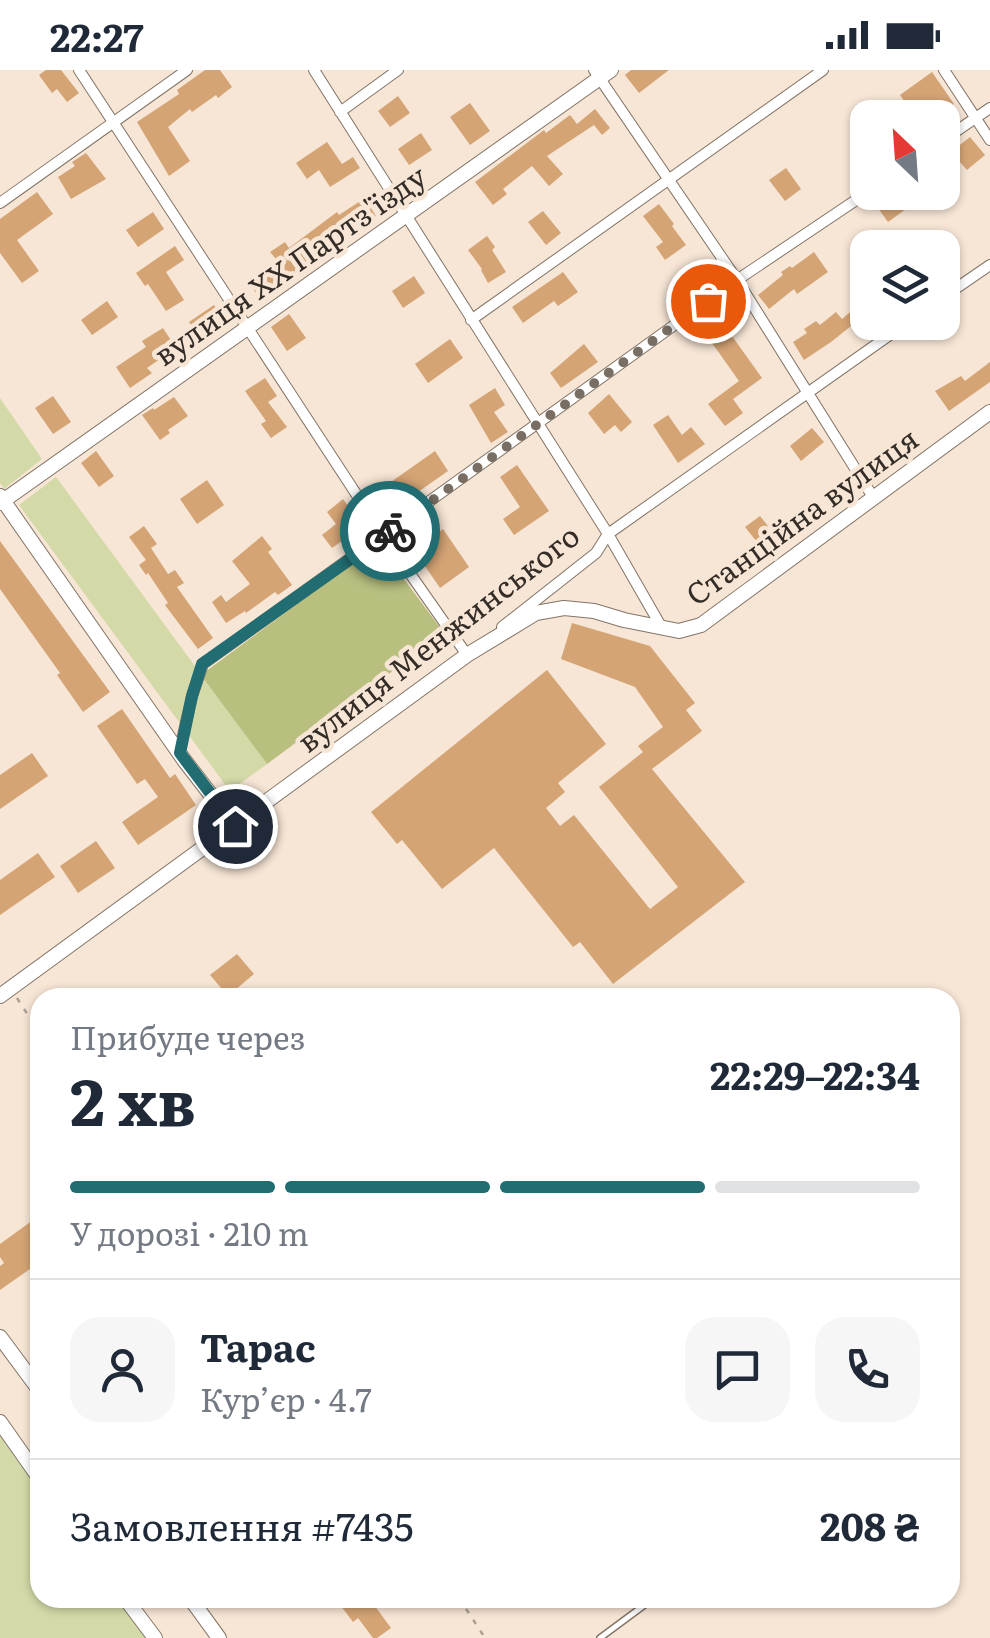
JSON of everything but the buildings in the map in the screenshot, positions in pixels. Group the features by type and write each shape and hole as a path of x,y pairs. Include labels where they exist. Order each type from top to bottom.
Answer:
{"street":[{"path":"79,70 384,535 467,654"},
{"path":"0,203 187,70"},
{"path":"314,70 608,534 662,628"},
{"path":"340,112 398,70"},
{"path":"471,320 823,70"},
{"path":"944,70 990,140"},
{"path":"601,73 873,497"},
{"name":"вулиця XX Партз'їзду","path":"1,500 248,328 601,73"},
{"path":"960,130 990,108"},
{"path":"180,753 202,664 737,280 850,204"},
{"path":"960,286 990,265"},
{"name":"вулиця Менжинського","path":"5,992 467,654 596,553 608,534 882,340"},
{"name":"Станційна вулиця","path":"467,654 536,613 564,608 679,631 701,625 990,412"},
{"path":"1,500 235,826"},
{"path":"0,1336 30,1377"},
{"path":"0,1422 30,1464"},
{"path":"132,1608 155,1638"},
{"path":"197,1608 219,1638"}],"lane":[{"path":"600,1638 640,1608"}],"path":[{"path":"5,992 30,1022"},
{"path":"466,1608 486,1638"}],"green space":[{"path":"0,398 42,459 4,489 0,483"},
{"path":"56,477 267,764 230,791 19,505"},
{"path":"378,544 444,633 267,764 201,675"},
{"path":"0,1436 30,1478 30,1608 123,1608 145,1638 0,1638"}],"way so far":[{"path":"390,531 708,301"}],"route":[{"path":"235,826 180,753 202,664 390,531"}]}
